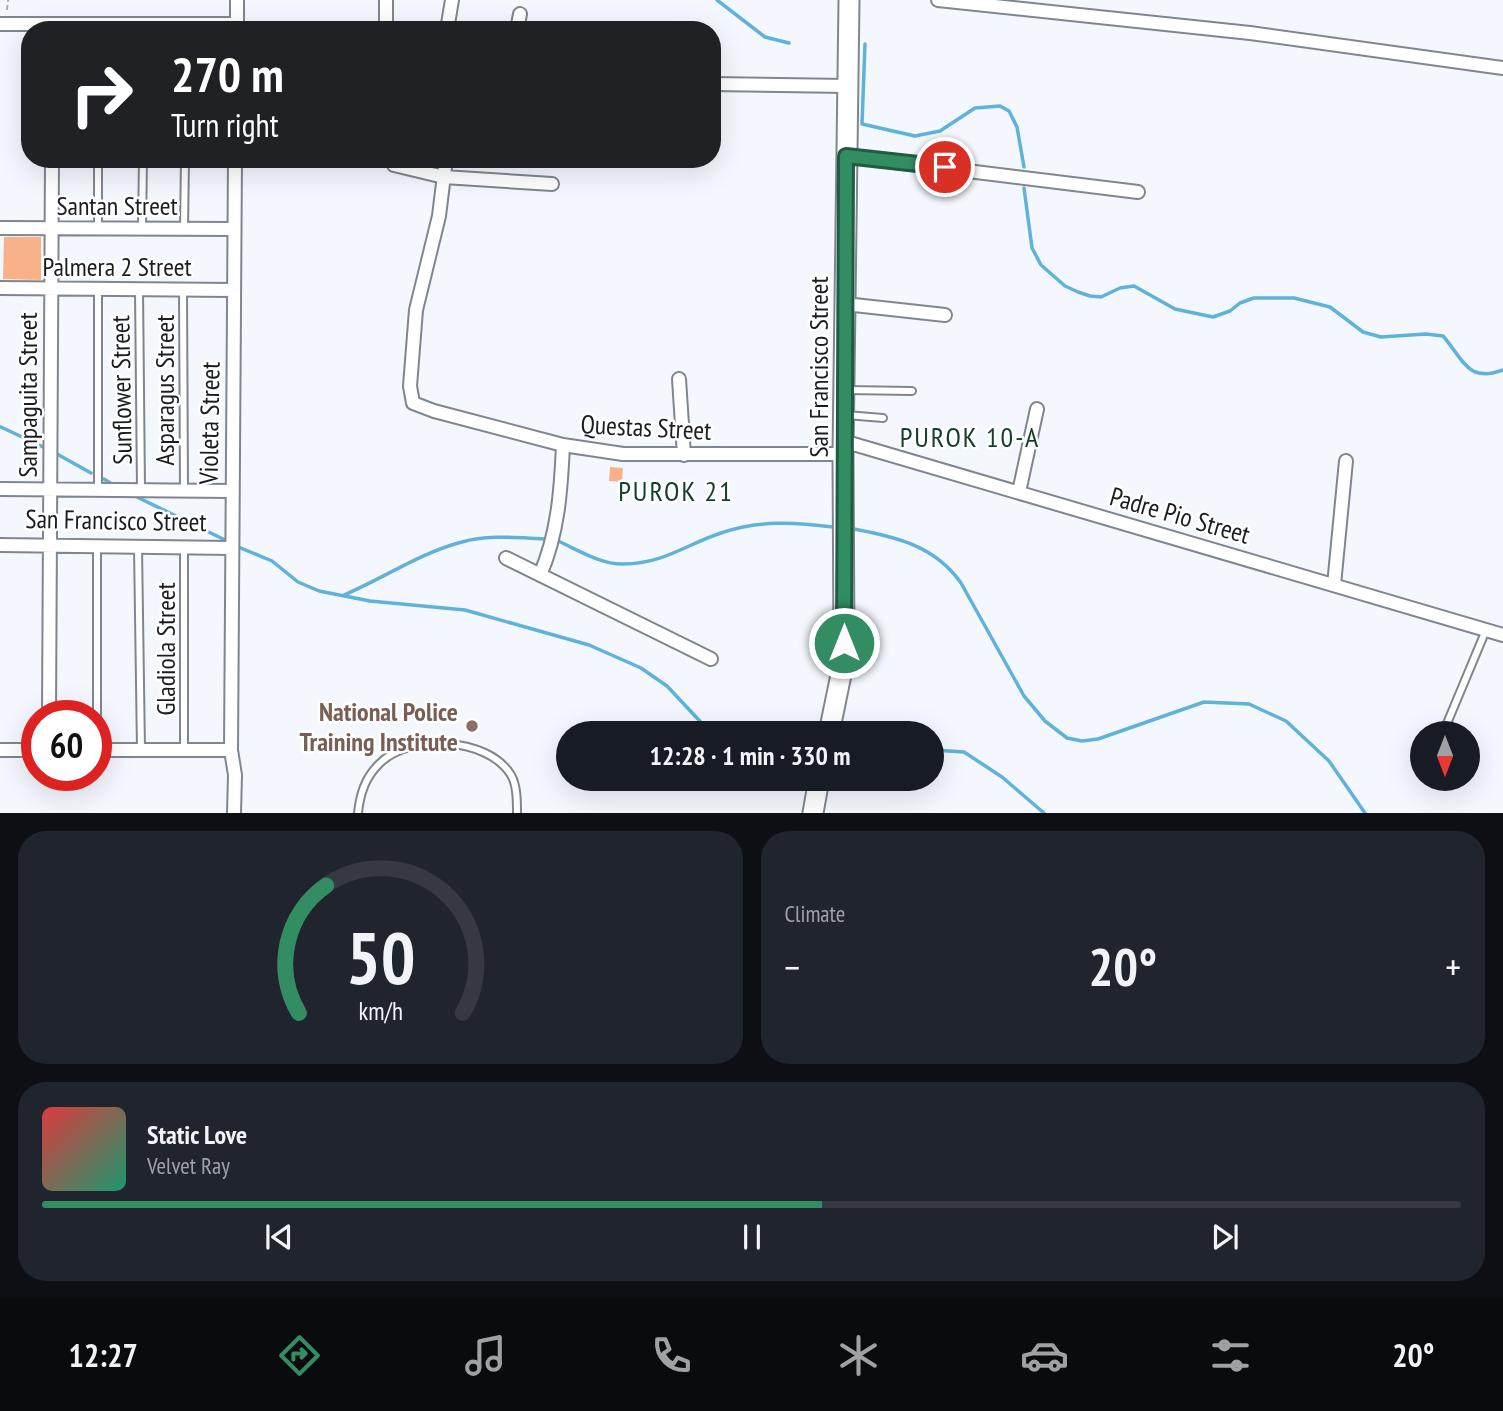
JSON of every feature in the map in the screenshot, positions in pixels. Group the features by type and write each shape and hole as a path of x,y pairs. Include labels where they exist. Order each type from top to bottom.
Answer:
{"main road":[{"name":"San Francisco Street","path":"831,721 842,670 844,643 843,448 846,390 849,0"},
{"path":"813,813 817,791"}],"street":[{"path":"237,0 237,21"},
{"path":"386,0 386,21"},
{"path":"448,21 452,0"},
{"path":"938,0 1250,33 1503,68"},
{"path":"519,21 520,14"},
{"path":"0,24 21,25"},
{"path":"721,84 848,86"},
{"path":"846,156 1138,192"},
{"name":"Sampaguita Street","path":"48,700 52,168"},
{"name":"Violeta Street","path":"234,813 235,775 231,750 231,491 235,168"},
{"path":"406,168 444,177 552,184"},
{"path":"444,177 445,168"},
{"name":"Questas Street","path":"444,177 439,216 416,310 411,400 424,409 564,445 623,454 684,455 843,448"},
{"name":"Santan Street","path":"0,228 234,229"},
{"name":"Palmera 2 Street","path":"0,288 234,290"},
{"path":"845,304 945,314"},
{"path":"679,379 684,455"},
{"path":"1019,492 1037,409"},
{"path":"540,575 547,559 559,506 564,445"},
{"name":"Padre Pio Street","path":"843,448 1019,492 1503,635"},
{"path":"1334,584 1346,461"},
{"path":"0,489 231,491"},
{"name":"San Francisco Street","path":"0,545 231,548"},
{"path":"506,558 711,659"},
{"path":"0,750 21,750"},
{"path":"112,750 231,750"}],"lane":[{"path":"98,168 98,228"},
{"path":"142,228 143,168"},
{"path":"184,229 185,168"},
{"path":"98,289 98,490"},
{"name":"Sunflower Street","path":"139,289 141,490"},
{"name":"Asparagus Street","path":"183,289 184,491"},
{"path":"846,390 912,391"},
{"path":"844,414 883,418"},
{"path":"97,546 97,700"},
{"path":"138,547 141,750"},
{"name":"Gladiola Street","path":"184,547 184,750"},
{"path":"1448,721 1486,630"},
{"path":"358,813 359,796 368,778 381,762 396,753 419,746 443,744 473,747 493,756 512,776 517,813"}],"building":[{"path":"4,237 41,237 41,280 3,279"},
{"path":"610,467 623,468 622,482 609,481"}],"waterway":[{"path":"717,0 765,37 789,43"},
{"path":"865,44 862,124 915,136 940,131 975,108 1000,106 1009,111 1017,127 1024,167"},
{"path":"1024,188 1032,248 1041,265 1065,286 1078,292 1101,297 1120,288 1134,286 1175,309 1213,317 1254,298 1294,298 1330,307 1363,332 1381,337 1426,334 1443,336 1473,371 1481,374 1503,370"},
{"path":"1,427 43,447"},
{"path":"57,454 91,473"},
{"path":"104,479 115,486"},
{"path":"135,496 225,540"},
{"path":"558,541 599,560 624,564 651,561 709,537 749,526 791,523 833,527"},
{"path":"854,529 914,545 951,570 961,583 1024,696 1045,721 1067,738 1082,741 1098,739 1204,702 1249,704 1286,721 1329,761 1365,813"},
{"path":"344,595 447,546 493,537 548,539"},
{"path":"236,546 272,561 298,582 319,591 370,601 465,610 589,645 641,668 667,686 700,721"},
{"path":"944,751 964,752 1002,777 1044,813"}],"place":[{"name":"National Police Training Institute","path":"472,726"}],"district":[{"name":"PUROK 10-A","path":"970,436"},
{"name":"PUROK 21","path":"676,490"}],"route":[{"path":"844,643 846,156 945,167"}]}
